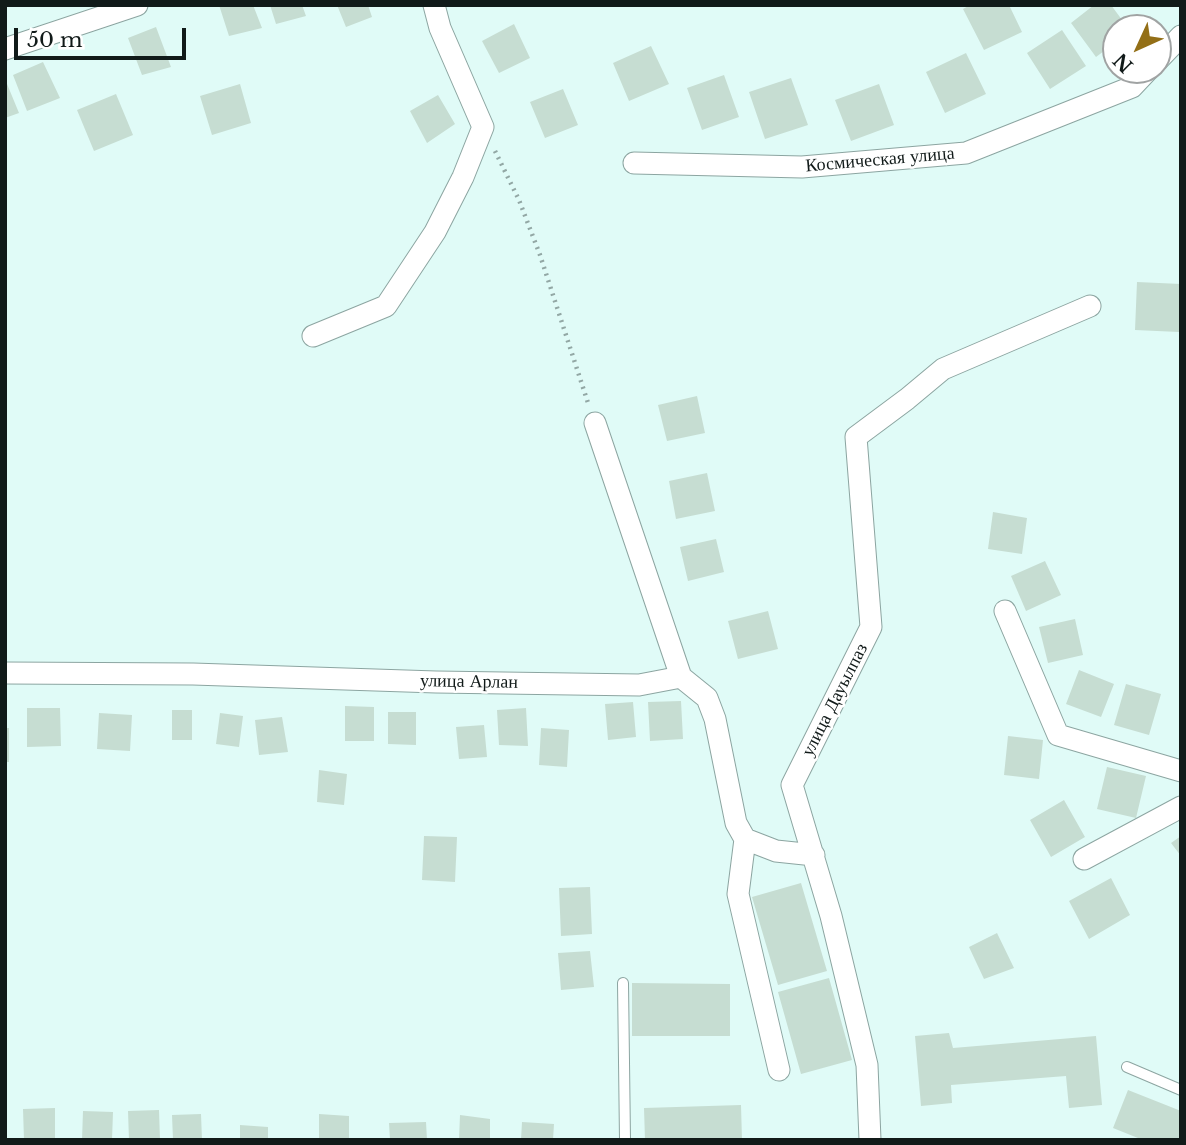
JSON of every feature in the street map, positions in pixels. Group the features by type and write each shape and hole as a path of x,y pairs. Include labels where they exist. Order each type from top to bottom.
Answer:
{"street":[{"path":"5,50 137,5"},
{"path":"313,336 386,306 435,232 463,177 483,127 440,28 434,5"},
{"name":"Космическая улица","path":"634,163 802,167 966,153 1135,84"},
{"name":"улица Дауылпаз","path":"870,1140 867,1065 831,916 792,785 871,627 856,437 943,369 1090,306"},
{"path":"594,423 681,677 707,698 715,719 736,822 745,839 738,894 779,1070"},
{"path":"1005,611 1058,735 1181,771"},
{"name":"улица Арлан","path":"5,673 193,674 639,685 681,677"},
{"path":"1084,859 1181,807"},
{"path":"745,839 776,851 814,855"}],"lane":[{"path":"624,983 625,1140"},
{"path":"1127,1067 1181,1090"}],"path":[{"path":"483,127 519,200 540,255 594,423"}],"building":[{"path":"219,5 253,5 262,28 229,36"},
{"path":"270,5 302,5 306,16 276,24"},
{"path":"337,5 368,5 372,17 346,27"},
{"path":"970,5 1009,5 1022,32 984,50 963,9"},
{"path":"1094,5 1111,5 1118,14 1102,14 1102,52 1096,57 1071,23"},
{"path":"514,24 530,58 499,73 482,41"},
{"path":"156,27 171,67 142,75 128,38"},
{"path":"1062,30 1086,66 1050,89 1027,53"},
{"path":"651,46 669,84 629,101 613,63"},
{"path":"966,53 986,94 945,113 926,72"},
{"path":"43,62 60,98 27,111 13,75"},
{"path":"724,75 739,117 702,130 687,88"},
{"path":"791,78 808,125 765,139 749,92"},
{"path":"5,79 19,113 5,118"},
{"path":"240,84 251,123 212,135 200,96"},
{"path":"879,84 894,125 851,141 835,100"},
{"path":"563,89 578,125 545,138 530,102"},
{"path":"116,94 133,135 94,151 77,110"},
{"path":"438,95 455,124 427,143 410,111"},
{"path":"1137,282 1181,284 1179,332 1135,330"},
{"path":"697,396 705,433 667,441 658,405"},
{"path":"707,473 715,511 676,519 669,481"},
{"path":"993,512 1027,518 1022,554 988,549"},
{"path":"716,539 724,572 688,581 680,547"},
{"path":"1045,561 1061,595 1026,611 1011,576"},
{"path":"768,611 778,649 738,659 728,621"},
{"path":"1075,619 1083,655 1048,663 1039,627"},
{"path":"1079,670 1114,684 1101,717 1066,704"},
{"path":"1126,684 1161,694 1149,735 1114,725"},
{"path":"681,701 683,739 650,741 648,702"},
{"path":"633,702 636,737 608,740 605,704"},
{"path":"345,706 374,707 374,741 345,741"},
{"path":"27,708 60,708 61,746 27,747"},
{"path":"526,708 528,746 499,745 497,710"},
{"path":"172,710 192,710 192,740 172,740"},
{"path":"388,712 416,712 416,745 388,744"},
{"path":"99,713 132,715 130,751 97,749"},
{"path":"220,713 243,716 239,747 216,744"},
{"path":"282,717 288,752 259,755 255,720"},
{"path":"484,725 487,757 459,759 456,727"},
{"path":"5,728 9,728 9,762 5,762"},
{"path":"541,728 569,730 567,767 539,765"},
{"path":"1008,736 1043,740 1039,779 1004,775"},
{"path":"1107,767 1146,776 1136,818 1097,809"},
{"path":"319,770 347,774 344,805 317,802"},
{"path":"1064,800 1085,837 1051,857 1030,820"},
{"path":"424,836 457,837 455,882 422,880"},
{"path":"1181,836 1181,856 1171,843"},
{"path":"1111,878 1130,915 1089,939 1069,901"},
{"path":"801,883 827,971 778,985 752,897"},
{"path":"590,887 592,934 561,936 559,888"},
{"path":"997,933 1014,968 984,979 969,947"},
{"path":"590,951 594,987 561,990 558,953"},
{"path":"829,978 852,1060 801,1074 778,992"},
{"path":"632,983 730,984 730,1036 632,1036"},
{"path":"949,1033 953,1048 1096,1036 1102,1105 1069,1108 1066,1076 951,1085 952,1103 921,1106 915,1036"},
{"path":"1128,1090 1181,1111 1181,1140 1143,1140 1113,1128"},
{"path":"741,1105 742,1140 645,1140 644,1108"},
{"path":"55,1108 55,1140 24,1140 23,1109"},
{"path":"159,1110 160,1140 129,1140 128,1111"},
{"path":"83,1111 113,1112 112,1140 82,1140"},
{"path":"201,1114 202,1140 173,1140 172,1115"},
{"path":"319,1114 349,1116 349,1140 319,1140"},
{"path":"460,1115 490,1119 490,1140 459,1140"},
{"path":"426,1122 427,1140 390,1140 389,1123"},
{"path":"522,1122 554,1124 553,1140 521,1140"},
{"path":"240,1125 268,1127 268,1140 240,1140"}]}
